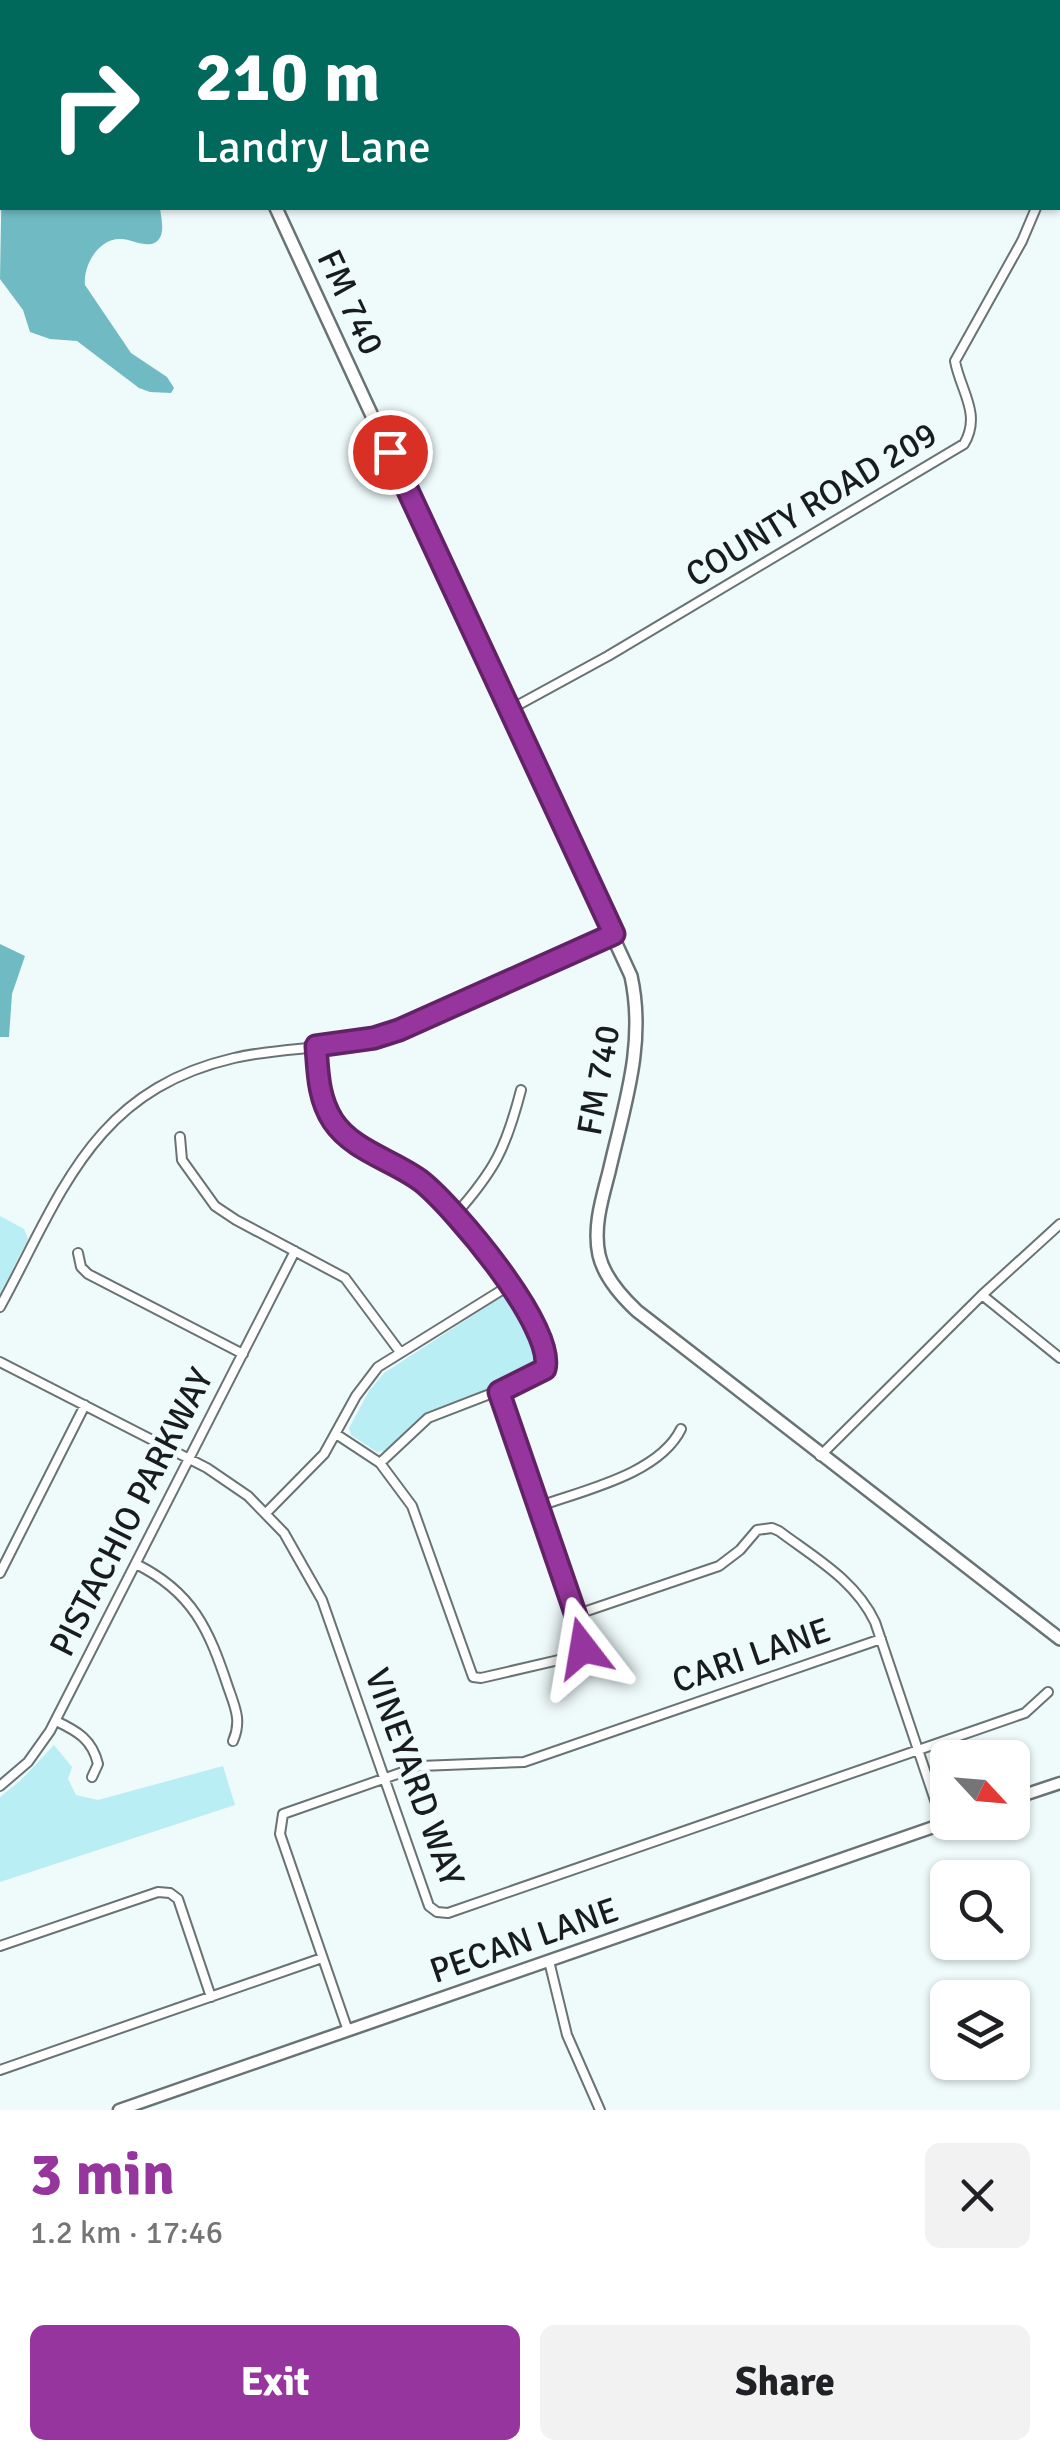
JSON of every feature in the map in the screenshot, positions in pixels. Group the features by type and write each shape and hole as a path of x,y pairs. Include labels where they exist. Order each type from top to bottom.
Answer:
{"main road":[{"name":"FM 740","path":"277,210 632,976 638,1039 600,1210 598,1239 602,1264 624,1300 637,1311 1060,1639"}],"street":[{"name":"COUNTY ROAD 209","path":"510,710 964,444 970,435 971,407 954,361 1022,241 1035,210"},
{"path":"0,1308 66,1182 92,1142 154,1088 193,1069 236,1057 374,1038 399,1030 614,934"},
{"path":"316,1046 322,1096 342,1132 416,1178 480,1243 538,1334 547,1364 539,1375 428,1418 380,1464"},
{"path":"455,1215 498,1161 521,1090"},
{"path":"180,1136 182,1160 215,1206 346,1278 400,1352"},
{"path":"820,1456 982,1295 1060,1224"},
{"name":"PISTACHIO PARKWAY","path":"0,1786 28,1762 56,1720 296,1251"},
{"path":"78,1254 88,1274 243,1354"},
{"path":"266,1512 316,1463 371,1375 400,1352 510,1285"},
{"path":"982,1295 1060,1358"},
{"name":"VINEYARD WAY","path":"0,1362 228,1481 266,1512 297,1551 322,1600 429,1906 437,1912 448,1913 1026,1714 1048,1692"},
{"path":"336,1434 380,1464 404,1492 418,1519 471,1674 481,1678 528,1667 580,1652 584,1639 499,1392"},
{"path":"0,1573 85,1405"},
{"path":"540,1506 646,1466 674,1442 681,1429"},
{"path":"576,1615 719,1566 757,1530 772,1528 856,1590 869,1608 930,1783"},
{"path":"136,1564 177,1591 206,1627 238,1718 233,1741"},
{"name":"CARI LANE","path":"348,2031 280,1834 280,1820 289,1811 434,1763 495,1766 524,1762 881,1640"},
{"path":"56,1720 92,1746 98,1764 92,1776"},
{"path":"1030,1794 1060,1783"},
{"name":"PECAN LANE","path":"119,2110 930,1828"},
{"path":"0,1946 158,1892 170,1893 178,1900 212,1996"},
{"path":"0,2070 322,1958"},
{"path":"548,1961 568,2035 600,2110"}],"shaded area":[{"path":"1,210 160,210 159,239 151,244 121,239 105,243 89,262 85,285 131,353 167,377 174,388 171,393 139,388 77,341 50,339 30,332 23,310 0,279"},
{"path":"0,944 25,956 12,994 9,1037 0,1037"},
{"path":"0,1216 24,1229 28,1239 0,1294"},
{"path":"506,1294 512,1295 543,1359 540,1369 423,1415 384,1451 377,1452 351,1435 349,1428 384,1373"},
{"path":"54,1745 72,1767 68,1779 76,1795 98,1800 223,1766 235,1805 0,1882 0,1797"}],"route":[{"path":"390,452 614,934 399,1030 374,1038 316,1046 318,1084 332,1120 342,1132 431,1189 480,1243 520,1300 538,1334 547,1359 543,1373 499,1392 584,1639 583,1648"}]}
